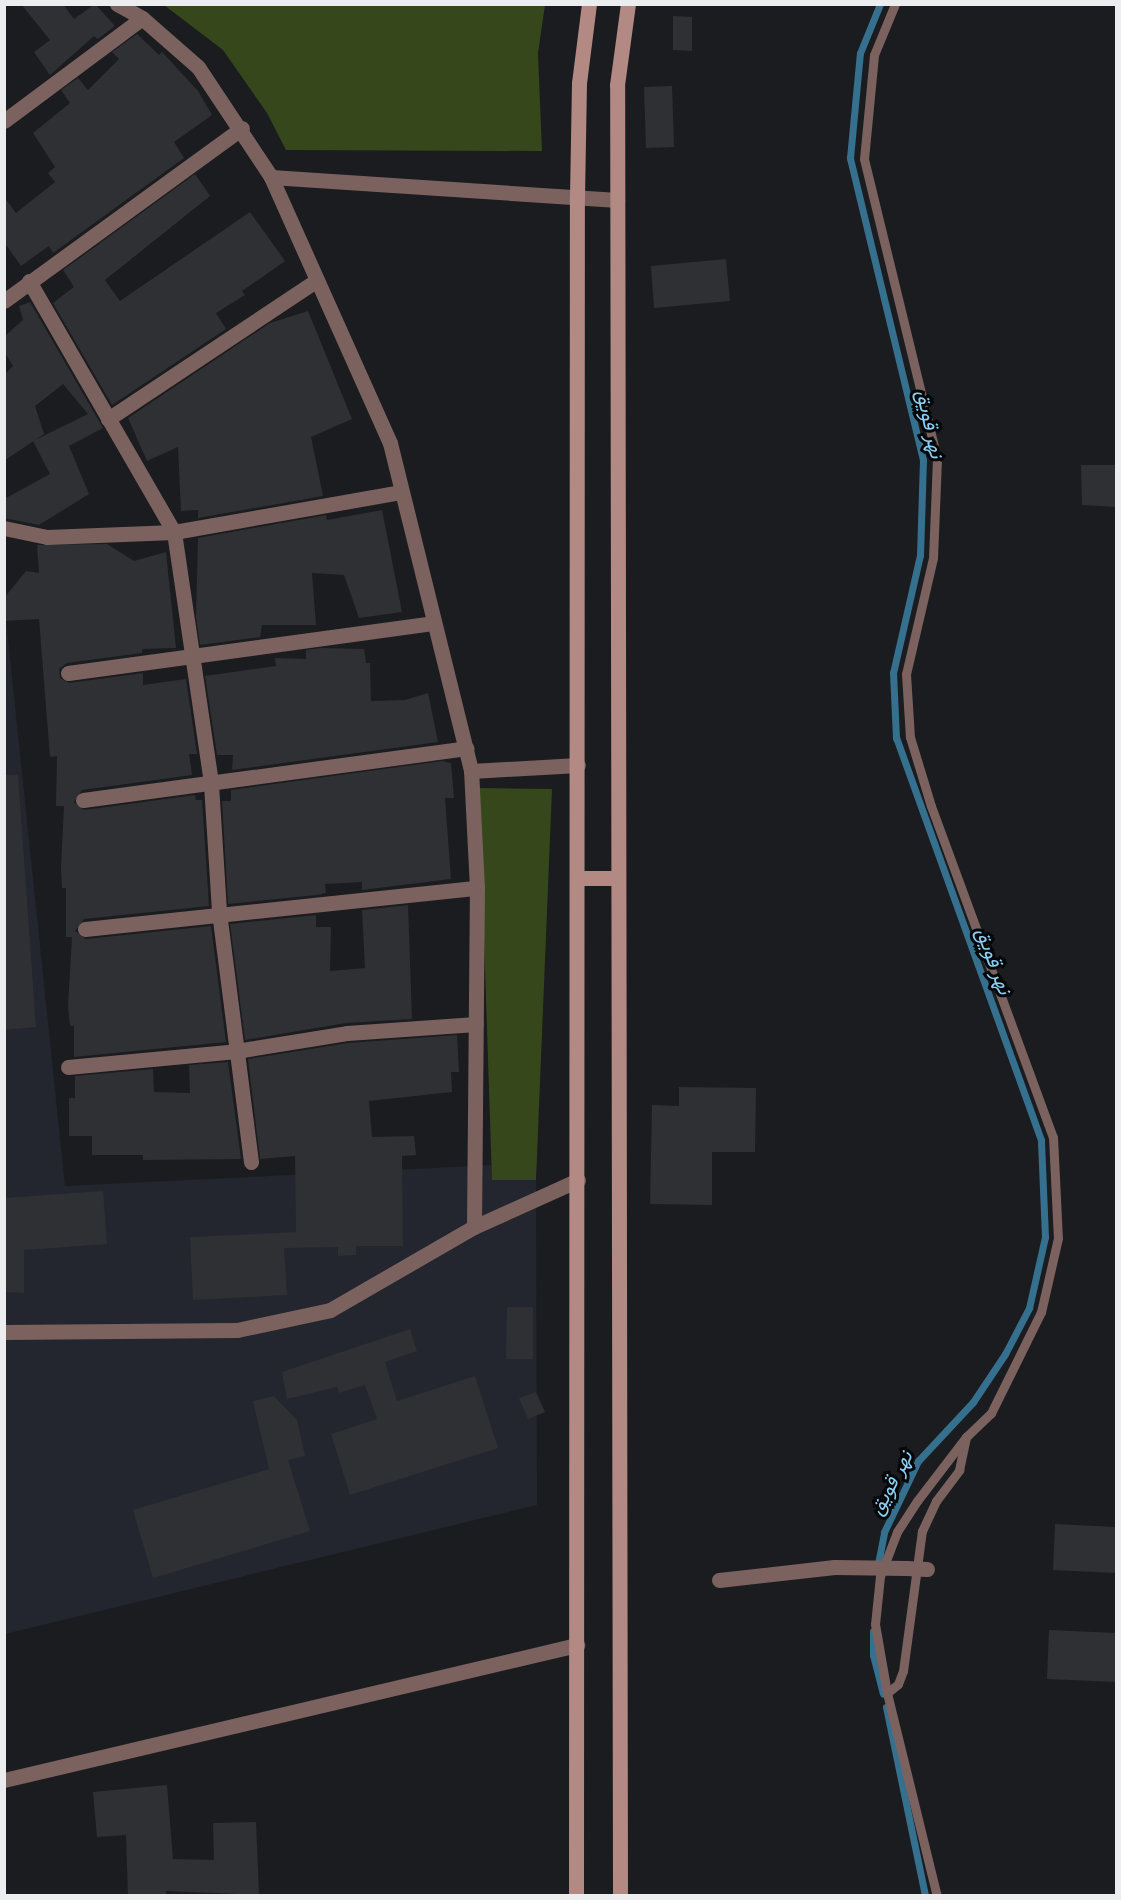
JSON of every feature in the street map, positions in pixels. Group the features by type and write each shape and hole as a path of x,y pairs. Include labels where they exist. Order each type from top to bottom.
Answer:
{"main road":[{"path":"576,1896 578,1645 577,197 579,83 589,4"},
{"path":"620,1896 617,85 628,4"},
{"path":"578,878 618,879"}],"street":[{"path":"117,4 142,18 198,67 242,128 271,177 390,443 471,771 477,888 474,1227"},
{"path":"4,121 142,18"},
{"path":"4,301 242,128"},
{"path":"271,177 617,200"},
{"path":"108,419 317,280"},
{"path":"29,281 174,532 211,784 219,912 251,1162"},
{"path":"4,528 47,537 174,532 402,492"},
{"path":"68,673 433,623"},
{"path":"82,800 466,748"},
{"path":"471,771 578,765"},
{"path":"85,929 219,912 477,888"},
{"path":"68,1067 236,1051 347,1033 476,1024"},
{"path":"4,1332 237,1330 330,1311 474,1227 578,1180"},
{"path":"719,1580 834,1567 916,1568"},
{"path":"4,1780 578,1645"}],"lane":[{"path":"895,4 874,55 864,159 937,459 933,558 906,674 910,737 931,806 1053,1137 1058,1238 1041,1312 992,1413 966,1437 897,1532 880,1576 875,1624 887,1693 937,1896"},
{"path":"887,1693 898,1684 903,1671 922,1531 936,1501 959,1470 966,1437"}],"shaded area":[{"path":"4,600 65,1186 494,1165 493,1180 536,1180 537,1505 5,1634"}],"green space":[{"path":"164,5 545,5 538,53 542,151 286,150 267,113 223,50"},
{"path":"479,788 552,789 536,1180 492,1180"}],"building":[{"path":"21,4 63,4 74,19 95,4 115,26 98,39 94,36 50,75 34,52 50,40"},
{"path":"673,16 692,17 692,51 673,50"},
{"path":"137,34 159,55 162,52 198,91 212,115 174,142 184,158 53,253 49,246 21,266 4,242 4,197 16,213 55,182 48,173 55,167 33,133 70,103 61,90 78,78 88,90 119,59 112,52"},
{"path":"672,86 674,147 646,148 644,87"},
{"path":"195,174 210,196 105,280 120,301 250,212 285,261 242,291 245,295 216,313 226,329 112,405 53,303 74,287 63,270"},
{"path":"726,259 730,301 654,308 651,266"},
{"path":"30,302 103,428 69,446 89,494 39,525 4,518 4,499 50,474 33,441 4,461 4,375 13,366 5,353 5,336 23,320 19,306","holes":["63,384 88,414 35,440 44,434 35,406"]},
{"path":"308,311 352,419 311,437 323,496 198,518 198,510 181,511 178,447 147,461 128,418 270,323"},
{"path":"1081,465 1116,465 1116,507 1082,505"},
{"path":"382,510 402,612 359,618 344,575 312,573 316,625 262,625 260,637 200,645 196,617 198,538 326,515 327,520"},
{"path":"107,544 134,561 166,552 176,648 142,649 142,653 67,663 59,669 60,678 69,683 143,673 143,685 186,679 197,754 189,754 192,775 82,790 74,802 84,810 195,795 196,800 202,800 209,906 84,919 75,931 86,939 211,926 226,1042 74,1057 74,1026 70,1026 68,1006 72,937 66,937 66,888 62,888 61,868 64,806 56,806 57,756 50,757 39,619 4,621 4,598 26,571 39,573 37,545"},
{"path":"364,649 366,663 370,663 371,701 405,700 428,693 438,742 232,770 233,755 217,755 205,676 276,666 275,658 306,659 306,650"},
{"path":"442,761 451,763 454,798 445,798 451,879 362,890 362,882 325,884 326,893 317,895 228,904 222,801 231,801 231,790"},
{"path":"4,775 18,775 36,1027 4,1030"},
{"path":"408,905 412,1019 346,1023 245,1040 230,924 316,915 316,927 331,927 330,971 365,968 362,910"},
{"path":"457,1035 459,1072 451,1072 452,1092 369,1101 372,1137 414,1136 416,1155 402,1156 403,1246 356,1246 356,1255 338,1256 338,1247 284,1248 287,1295 193,1300 190,1237 296,1232 295,1156 260,1159 248,1059 348,1043"},
{"path":"228,1062 241,1159 143,1160 143,1155 92,1155 92,1136 69,1136 69,1098 75,1098 75,1076 153,1069 154,1092 190,1093 189,1065"},
{"path":"679,1087 756,1088 755,1152 712,1152 712,1205 650,1204 652,1105 679,1106"},
{"path":"103,1191 107,1244 24,1250 24,1293 6,1292 4,1198"},
{"path":"507,1307 533,1307 533,1359 506,1359"},
{"path":"410,1329 417,1351 385,1362 397,1401 475,1376 498,1448 350,1495 331,1434 377,1419 365,1385 339,1393 337,1387 287,1399 282,1372"},
{"path":"536,1392 545,1412 528,1419 519,1398"},
{"path":"274,1396 297,1420 305,1456 288,1460 310,1531 153,1578 133,1510 269,1469 253,1401"},
{"path":"1055,1524 1116,1527 1116,1573 1053,1570"},
{"path":"1049,1630 1116,1633 1116,1682 1047,1679"},
{"path":"167,1785 173,1859 214,1860 213,1823 256,1822 259,1895 166,1891 166,1896 128,1896 126,1835 97,1837 93,1792"}],"waterway":[{"name":"نهر قويق","path":"877,1569 884,1532 918,1461 973,1402 1005,1354 1029,1308 1045,1237 1041,1140 896,738 893,673 920,555 923,460 850,158 860,53 880,4"},
{"name":"نهر قويق","path":"873,1631 873,1655 883,1694"},
{"name":"نهر قويق","path":"886,1707 925,1896"}]}
